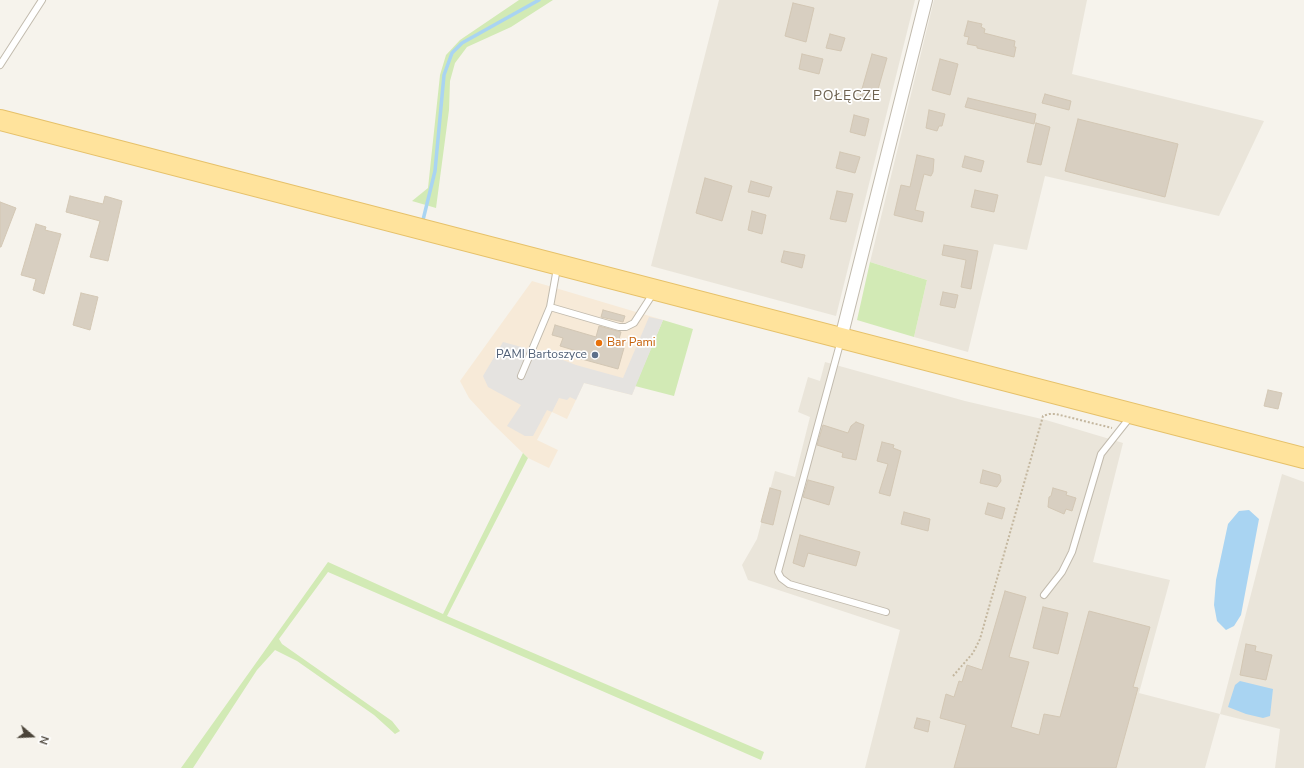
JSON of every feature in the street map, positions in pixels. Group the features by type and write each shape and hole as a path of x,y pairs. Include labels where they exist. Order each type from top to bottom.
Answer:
{"main road":[{"path":"0,120 841,338 1126,422 1304,458"}],"street":[{"path":"841,338 926,0"}],"lane":[{"path":"0,65 42,0"},
{"path":"521,376 550,307 555,288 558,265"},
{"path":"550,307 619,327 626,327 634,323 640,316 655,290"},
{"path":"841,338 778,572 781,578 789,584 886,612"},
{"path":"1044,595 1062,572 1072,552 1101,454 1126,422"}],"path":[{"path":"953,676 973,653 980,639 1043,416 1056,414 1105,427 1126,422"}],"shaded area":[{"path":"719,0 915,0 836,316 651,266"},
{"path":"934,0 1087,0 1072,74 1264,121 1219,216 1045,176 1027,250 994,244 968,352 914,337 927,280 870,262"},
{"path":"532,281 663,320 632,395 584,383 567,419 552,412 537,440 558,450 549,468 528,458 492,423 469,398 460,381"},
{"path":"649,317 663,320 632,395 584,383 576,400 570,397 567,400 559,398 552,412 547,410 533,436 525,436 507,426 521,405 488,387 483,376 503,342 623,378"},
{"path":"825,362 965,401 1046,420 1123,443 1093,562 1170,580 1139,693 1220,714 1205,768 865,768 900,630 748,580 742,565 757,539 775,471 795,477 810,417 798,412 808,377 820,381"},
{"path":"1282,474 1304,482 1304,768 1275,768 1280,729 1220,714"}],"green space":[{"path":"519,0 553,0 511,27 467,47 455,63 450,81 449,110 436,208 412,201 428,188 440,75 446,55 460,40"},
{"path":"870,262 927,280 914,337 857,320"},
{"path":"663,320 693,329 674,396 635,386"},
{"path":"523,453 528,458 447,616 764,752 761,760 328,572 279,639 282,644 392,721 400,731 395,734 374,715 297,661 275,650 257,670 193,768 181,768 328,562 443,614"}],"water":[{"path":"1249,510 1259,519 1241,615 1234,626 1226,630 1217,621 1214,605 1216,580 1228,524 1239,511"},
{"path":"1240,681 1273,689 1270,716 1263,718 1246,714 1228,707 1235,685"}],"building":[{"path":"793,3 814,8 806,42 785,36"},
{"path":"968,21 982,24 981,27 985,29 984,33 1015,41 1014,47 1016,47 1014,57 967,44 969,37 964,36"},
{"path":"830,34 845,38 841,51 826,48"},
{"path":"802,54 823,59 819,74 799,69"},
{"path":"872,54 887,58 875,100 860,96"},
{"path":"940,59 958,64 950,95 932,90"},
{"path":"1045,94 1071,101 1069,110 1042,103"},
{"path":"968,98 1036,114 1034,124 965,107"},
{"path":"929,110 945,114 942,126 939,126 937,131 926,128"},
{"path":"854,115 869,119 865,136 850,132"},
{"path":"1078,119 1178,144 1165,197 1065,171"},
{"path":"1036,123 1050,127 1041,165 1027,162"},
{"path":"840,152 860,157 855,173 836,168"},
{"path":"917,155 934,159 933,172 931,176 924,174 915,210 924,212 922,222 894,215 901,185 910,187"},
{"path":"965,156 984,161 981,172 962,167"},
{"path":"705,178 732,186 722,221 696,213"},
{"path":"751,181 772,187 769,197 748,192"},
{"path":"975,190 998,195 994,212 971,207"},
{"path":"837,191 853,194 846,222 830,219"},
{"path":"70,196 103,204 105,196 122,201 108,261 90,257 100,221 66,212"},
{"path":"0,202 16,208 1,247 0,247"},
{"path":"752,211 766,215 762,234 748,230"},
{"path":"36,224 46,227 45,230 61,234 44,294 33,290 36,279 21,275"},
{"path":"944,245 978,251 971,289 961,287 966,260 942,255"},
{"path":"784,251 805,255 802,268 781,262"},
{"path":"943,292 958,295 955,308 940,305"},
{"path":"81,293 98,297 90,330 73,325"},
{"path":"603,310 625,316 623,322 601,317"},
{"path":"555,325 596,337 599,326 621,332 617,346 624,348 618,369 578,358 580,352 560,346 563,338 552,335"},
{"path":"1268,390 1282,393 1278,409 1264,406"},
{"path":"856,422 864,425 856,460 842,457 843,453 817,445 823,425 848,433 851,426"},
{"path":"882,442 894,445 893,448 901,451 890,496 879,493 888,464 877,461"},
{"path":"983,470 1000,475 1001,481 997,487 980,483"},
{"path":"808,480 834,487 829,505 803,497"},
{"path":"770,488 781,491 773,525 761,522"},
{"path":"1053,488 1067,492 1066,495 1076,498 1072,511 1066,509 1064,514 1048,507 1049,497 1051,496"},
{"path":"988,503 1005,508 1002,519 985,514"},
{"path":"904,512 930,519 928,531 901,524"},
{"path":"800,535 860,552 856,566 808,553 804,567 793,563"},
{"path":"1005,591 1026,597 1009,657 1029,662 1011,727 1039,735 1044,714 1060,717 1089,611 1150,627 1133,687 1138,688 1116,768 954,768 966,725 940,718 946,694 954,697 959,681 962,682 967,665 982,670"},
{"path":"1043,607 1068,613 1058,654 1033,648"},
{"path":"1246,644 1256,646 1255,651 1272,655 1266,680 1240,675"},
{"path":"917,718 930,721 928,732 914,728"}],"waterway":[{"path":"423,220 435,171 444,75 452,53 462,43 539,0"}],"place":[{"name":"Bar Pami","path":"599,343"},
{"name":"PAMI Bartoszyce","path":"595,355"}],"district":[{"name":"POŁĘCZE","path":"847,97"}]}
